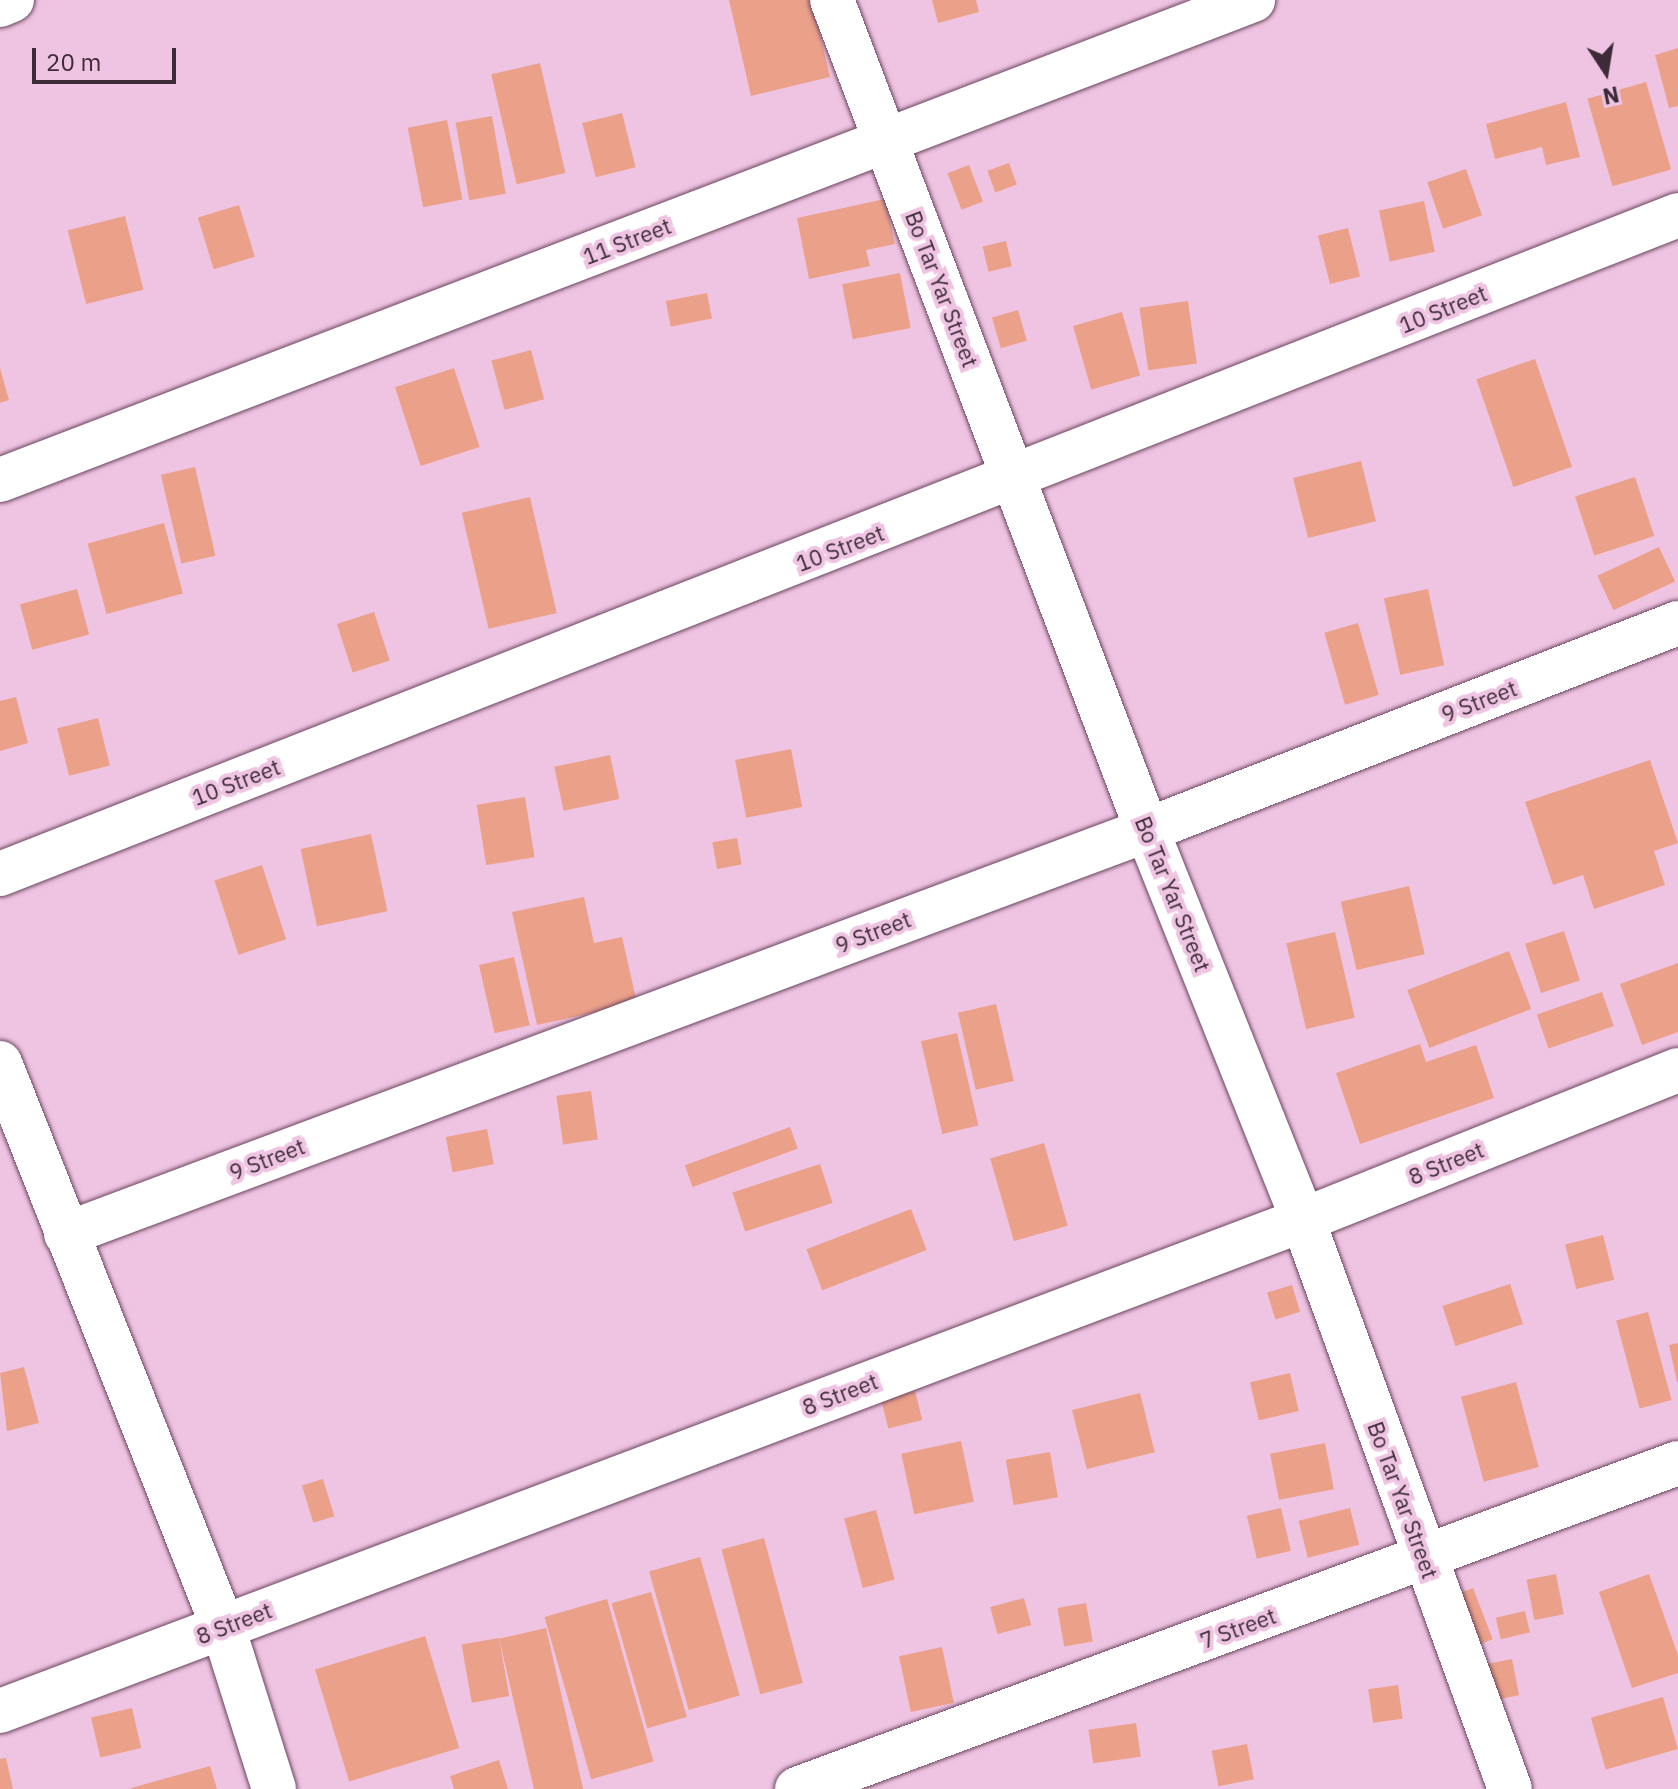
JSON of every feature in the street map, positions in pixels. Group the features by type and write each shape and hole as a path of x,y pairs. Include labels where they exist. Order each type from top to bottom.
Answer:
{"street":[{"path":"0,5 12,0"},
{"name":"Bo Tar Yar Street","path":"832,0 1147,830 1303,1220 1424,1561 1510,1789"},
{"name":"11 Street","path":"0,480 1253,0"},
{"name":"10 Street","path":"0,874 1014,480 1678,215"},
{"name":"9 Street","path":"66,1234 1147,830 1678,623"},
{"path":"0,1063 223,1627 274,1789"},
{"name":"8 Street","path":"0,1711 1303,1220 1678,1070"},
{"name":"7 Street","path":"797,1789 1424,1561 1678,1463"}],"building":[{"path":"729,0 812,0 830,77 751,96"},
{"path":"932,0 976,0 979,12 938,23"},
{"path":"1678,48 1678,106 1669,108 1655,55"},
{"path":"540,63 565,173 517,184 491,74"},
{"path":"1646,82 1671,169 1612,186 1587,99"},
{"path":"1566,102 1580,157 1546,165 1542,147 1495,159 1486,124"},
{"path":"622,113 636,167 596,177 582,123"},
{"path":"492,116 506,194 469,200 456,122"},
{"path":"447,120 462,200 423,207 408,128"},
{"path":"1009,163 1017,185 995,192 987,171"},
{"path":"969,165 983,201 962,210 948,173"},
{"path":"1466,169 1482,215 1443,229 1427,182"},
{"path":"885,199 895,244 866,250 870,266 809,279 797,218"},
{"path":"1424,201 1435,252 1390,261 1379,211"},
{"path":"239,205 255,257 214,269 198,218"},
{"path":"125,216 143,290 86,304 68,230"},
{"path":"1348,228 1360,277 1330,284 1318,235"},
{"path":"1006,241 1012,266 988,272 983,246"},
{"path":"900,273 911,328 853,339 842,284"},
{"path":"707,293 712,319 671,327 666,301"},
{"path":"1188,301 1197,363 1148,370 1139,308"},
{"path":"1018,310 1027,341 1001,348 992,317"},
{"path":"1122,312 1140,375 1091,390 1073,326"},
{"path":"531,350 544,399 505,410 491,361"},
{"path":"1535,359 1572,467 1513,487 1476,379"},
{"path":"0,368 9,400 0,403"},
{"path":"454,368 480,447 421,466 395,387"},
{"path":"1361,461 1376,521 1308,538 1293,478"},
{"path":"195,467 215,556 181,564 161,475"},
{"path":"1635,477 1654,536 1594,555 1575,496"},
{"path":"530,497 557,613 489,629 462,513"},
{"path":"164,523 183,594 107,614 88,543"},
{"path":"1659,547 1675,581 1613,610 1597,576"},
{"path":"77,589 89,634 32,650 20,604"},
{"path":"1428,589 1444,665 1400,675 1384,598"},
{"path":"374,612 390,661 353,673 337,624"},
{"path":"1358,623 1379,695 1345,705 1324,633"},
{"path":"16,697 28,743 0,751 0,701"},
{"path":"98,718 110,766 69,776 57,728"},
{"path":"791,749 802,807 746,818 735,760"},
{"path":"610,755 619,799 564,811 554,767"},
{"path":"1650,760 1678,843 1654,851 1665,885 1594,909 1583,875 1553,885 1525,802"},
{"path":"525,797 535,857 486,865 477,805"},
{"path":"371,834 387,911 317,926 301,849"},
{"path":"737,838 742,865 717,869 712,842"},
{"path":"262,865 286,939 239,955 214,880"},
{"path":"1409,886 1425,954 1357,970 1341,902"},
{"path":"584,897 594,943 622,937 637,1003 537,1025 512,912"},
{"path":"1564,931 1580,980 1541,993 1525,944"},
{"path":"1335,932 1355,1018 1306,1029 1286,943"},
{"path":"1509,951 1531,1009 1429,1048 1407,990"},
{"path":"514,957 530,1025 495,1033 479,965"},
{"path":"1678,963 1678,1032 1642,1045 1620,984"},
{"path":"1602,992 1614,1026 1548,1049 1537,1014"},
{"path":"996,1004 1014,1081 976,1090 958,1013"},
{"path":"957,1033 978,1126 942,1134 921,1041"},
{"path":"1420,1044 1426,1062 1476,1045 1494,1098 1360,1144 1336,1073"},
{"path":"591,1091 598,1140 563,1144 556,1096"},
{"path":"790,1127 798,1149 693,1187 685,1165"},
{"path":"487,1129 494,1164 453,1172 446,1137"},
{"path":"1044,1143 1068,1226 1014,1241 990,1158"},
{"path":"820,1164 833,1203 745,1231 733,1192"},
{"path":"911,1209 927,1250 822,1290 806,1249"},
{"path":"1603,1235 1614,1280 1576,1289 1565,1244"},
{"path":"1510,1284 1523,1324 1455,1346 1442,1306"},
{"path":"1292,1285 1300,1312 1275,1319 1267,1293"},
{"path":"1648,1312 1672,1400 1640,1408 1616,1321"},
{"path":"1678,1343 1678,1382 1677,1382 1669,1345"},
{"path":"24,1367 39,1423 7,1431 0,1373"},
{"path":"1290,1373 1299,1411 1259,1420 1250,1382"},
{"path":"1516,1382 1539,1467 1484,1482 1461,1397"},
{"path":"915,1391 922,1420 888,1429 881,1399"},
{"path":"1140,1393 1155,1452 1087,1469 1072,1410"},
{"path":"961,1441 974,1502 914,1514 901,1454"},
{"path":"1325,1443 1334,1489 1279,1500 1270,1454"},
{"path":"1050,1452 1058,1497 1014,1505 1006,1460"},
{"path":"323,1479 334,1516 313,1523 302,1485"},
{"path":"1281,1508 1291,1551 1257,1559 1247,1516"},
{"path":"1350,1508 1359,1545 1308,1558 1299,1521"},
{"path":"876,1510 895,1580 863,1588 844,1519"},
{"path":"764,1538 803,1683 760,1694 721,1549"},
{"path":"700,1557 740,1695 689,1710 649,1572"},
{"path":"1556,1574 1564,1614 1534,1620 1527,1580"},
{"path":"1649,1574 1678,1655 1678,1673 1632,1688 1599,1592"},
{"path":"1473,1588 1493,1639 1468,1649 1448,1598"},
{"path":"651,1592 687,1717 647,1728 612,1603"},
{"path":"1024,1598 1031,1625 997,1634 990,1607"},
{"path":"607,1599 654,1761 591,1779 545,1617"},
{"path":"1086,1603 1093,1641 1064,1646 1057,1608"},
{"path":"1525,1611 1530,1632 1501,1639 1496,1618"},
{"path":"546,1628 583,1789 534,1789 499,1639"},
{"path":"425,1636 459,1748 349,1782 315,1670"},
{"path":"499,1638 509,1696 472,1703 462,1645"},
{"path":"942,1647 954,1703 911,1712 899,1656"},
{"path":"1512,1659 1519,1695 1486,1702 1479,1665"},
{"path":"1398,1685 1403,1719 1373,1723 1368,1689"},
{"path":"1663,1697 1678,1749 1606,1770 1591,1718"},
{"path":"132,1708 141,1748 100,1757 91,1717"},
{"path":"1136,1723 1141,1757 1093,1763 1088,1730"},
{"path":"1247,1744 1254,1779 1219,1786 1212,1751"},
{"path":"6,1758 13,1789 0,1789 0,1759"},
{"path":"499,1760 508,1789 454,1789 450,1776"},
{"path":"210,1766 217,1789 131,1789 131,1788"}]}
